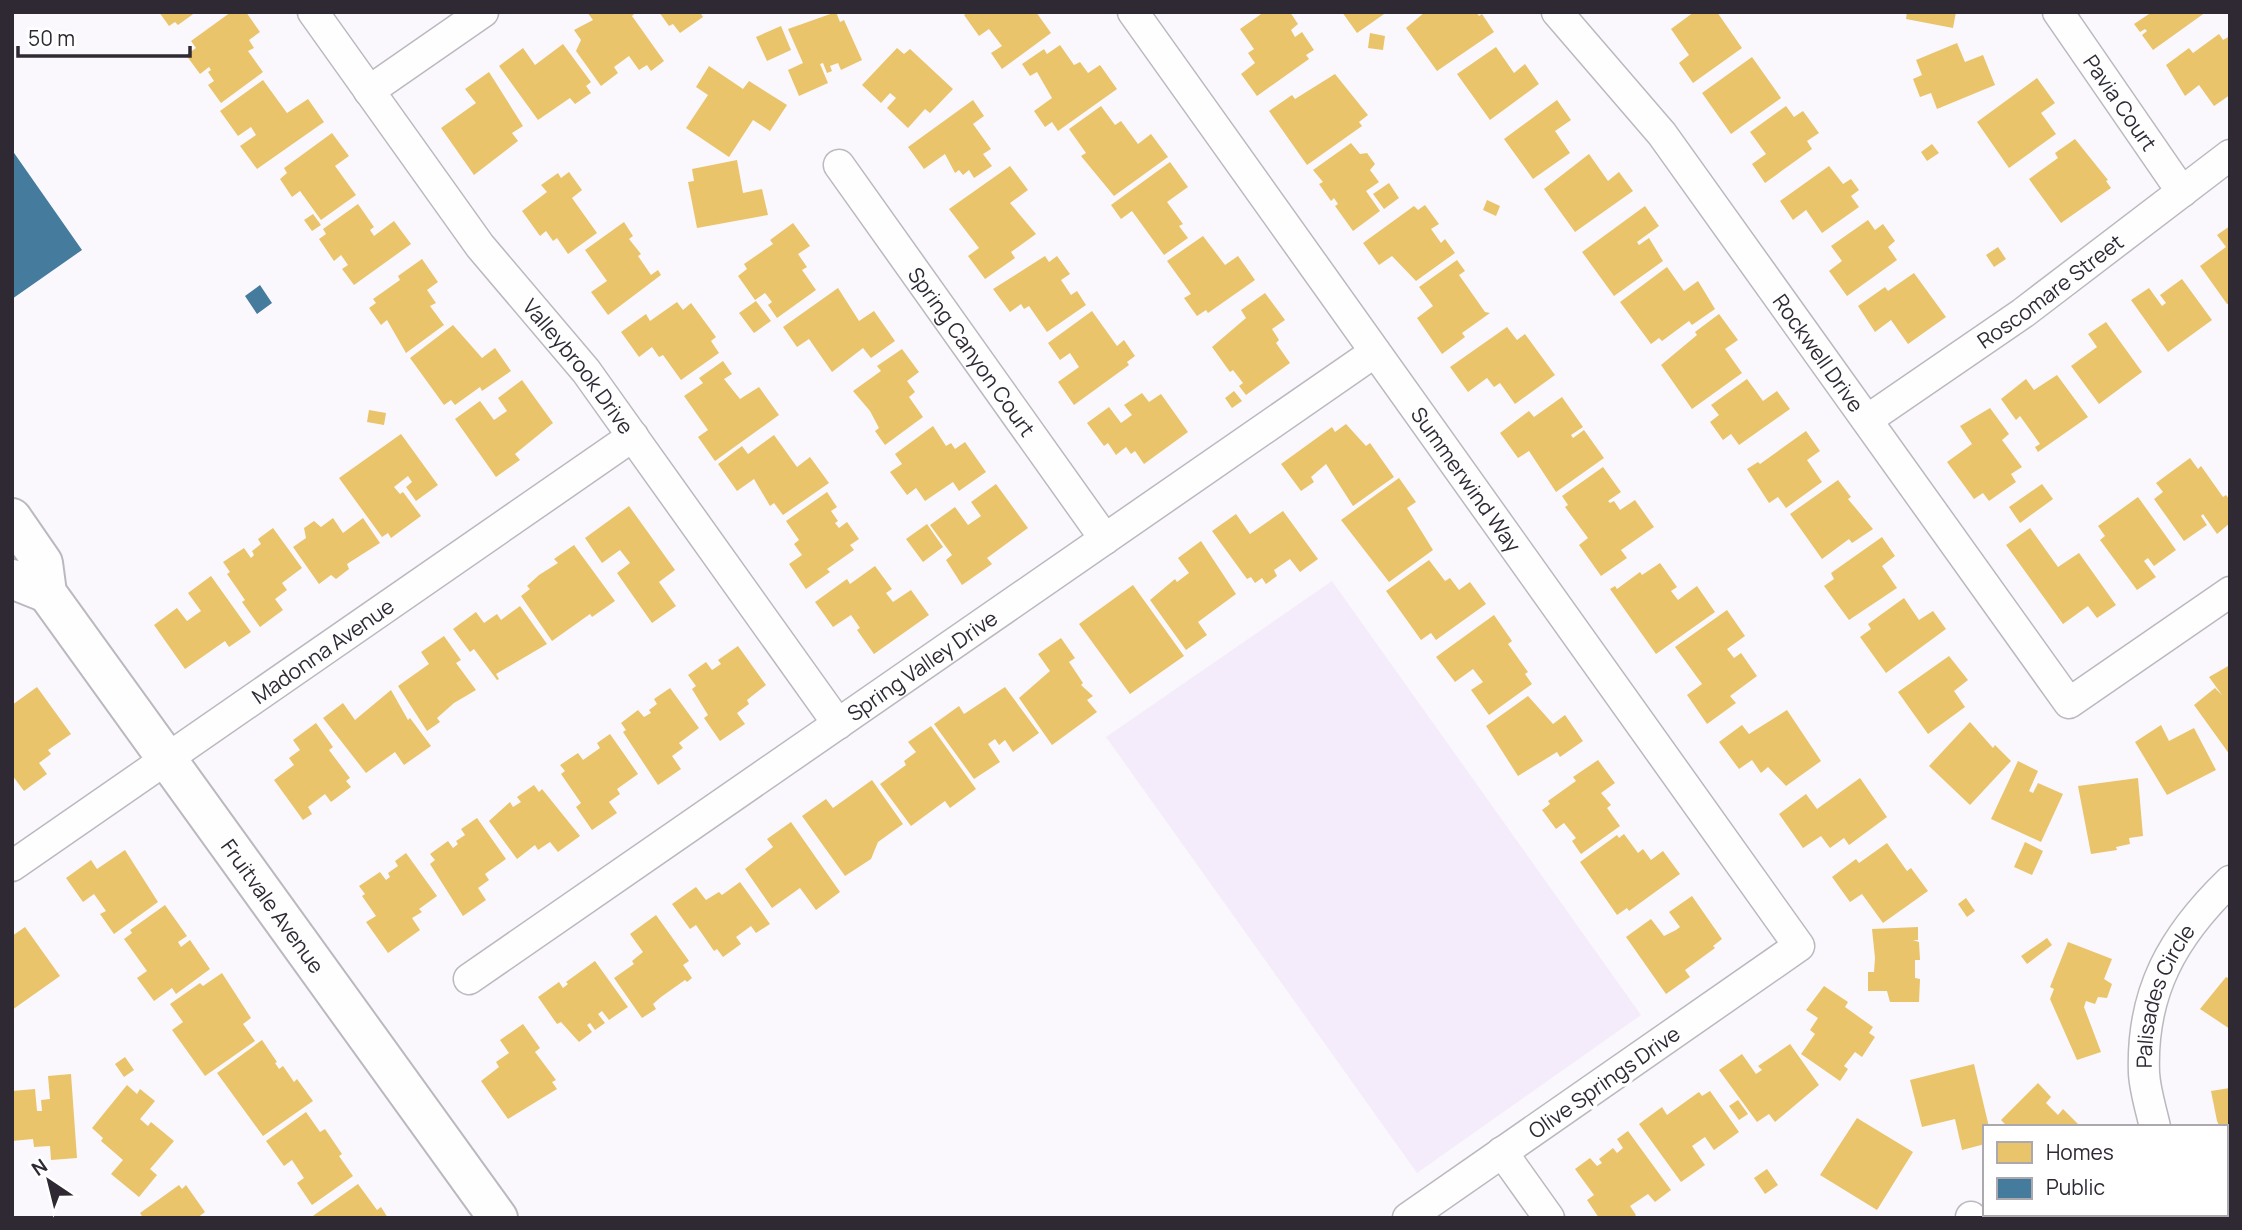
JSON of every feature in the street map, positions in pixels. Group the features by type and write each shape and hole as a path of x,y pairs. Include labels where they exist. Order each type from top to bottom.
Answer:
{"main road":[{"name":"Fruitvale Avenue","path":"12,518 43,563 29,586 169,758 498,1218"}],"street":[{"name":"Valleybrook Drive","path":"313,12 480,246 586,371 838,724"},
{"path":"369,91 484,12"},
{"name":"Summerwind Way","path":"1133,12 1800,946"},
{"name":"Rockwell Drive","path":"1557,12 1662,134 2069,703 2230,592"},
{"name":"Pavia Court","path":"2058,12 2182,191"},
{"name":"Roscomare Street","path":"1867,420 2023,313 2230,155"},
{"name":"Spring Canyon Court","path":"839,165 1105,539"},
{"name":"Spring Valley Drive","path":"469,979 1375,352"},
{"name":"Madonna Avenue","path":"12,866 633,436"},
{"name":"Palisades Circle","path":"2155,1125 2144,1074 2148,1017 2165,962 2196,914 2230,881"},
{"name":"Olive Springs Drive","path":"1408,1218 1800,946"},
{"path":"1502,1152 1549,1218"}],"shaded area":[{"path":"1332,581 1641,1015 1417,1173 1106,737"}],"building: Homes":[{"path":"159,12 196,12 178,25 175,22 169,26"},
{"path":"231,12 246,12 260,32 249,40 254,48 248,51 263,72 221,103 208,85 214,81 208,72 211,70 209,67 200,74 186,55 196,48 191,41"},
{"path":"587,12 636,12 632,16 664,61 651,71 647,65 639,70 629,56 614,67 618,73 601,86 576,51 581,40 574,30 593,20"},
{"path":"659,12 700,12 703,17 680,33 673,24 669,26"},
{"path":"836,12 840,22 844,20 862,60 841,70 838,63 830,66 832,71 827,73 823,63 820,64 828,83 799,96 788,70 803,63 788,29"},
{"path":"968,12 1036,12 1051,33 1002,69 991,53 1002,46 989,29 979,36 964,15"},
{"path":"1264,12 1290,12 1298,24 1291,30 1295,37 1302,32 1314,50 1306,55 1309,59 1257,96 1241,74 1255,63 1248,53 1254,49 1240,29"},
{"path":"1342,12 1387,12 1357,33"},
{"path":"1425,12 1476,12 1479,16 1482,14 1494,32 1437,71 1406,28"},
{"path":"1694,12 1717,12 1742,48 1693,83 1679,63 1689,55 1671,29"},
{"path":"1907,12 1956,12 1953,28 1906,19"},
{"path":"2152,12 2206,12 2153,50 2142,35 2147,31 2145,29 2140,32 2134,24"},
{"path":"781,26 791,50 767,61 756,37"},
{"path":"1370,33 1385,36 1383,50 1368,48"},
{"path":"2219,34 2223,40 2230,36 2230,95 2214,106 2199,85 2185,96 2166,65 2189,48 2193,53"},
{"path":"1957,43 1965,62 1983,55 1995,85 1937,109 1931,93 1920,97 1913,79 1922,75 1916,60"},
{"path":"563,44 591,82 586,86 591,93 575,104 570,98 538,120 499,66 523,48 535,65"},
{"path":"1060,45 1074,65 1080,62 1088,73 1100,65 1117,89 1058,131 1052,122 1045,127 1034,111 1052,98 1037,72 1030,76 1022,64 1044,49 1047,54"},
{"path":"1496,47 1514,73 1525,64 1539,84 1490,120 1457,74"},
{"path":"897,48 904,54 910,49 953,89 930,113 925,109 908,128 887,108 896,98 890,93 881,103 862,85"},
{"path":"1752,57 1781,98 1731,134 1702,93"},
{"path":"709,66 743,89 749,81 787,105 770,131 753,120 729,157 686,128 708,95 696,87"},
{"path":"489,72 523,126 512,133 518,141 474,175 441,128 476,103 465,89"},
{"path":"1335,74 1368,115 1359,122 1362,126 1307,165 1269,111 1292,95 1295,99"},
{"path":"2037,78 2055,103 2041,113 2056,134 2009,168 1977,122"},
{"path":"263,80 287,113 308,99 324,122 257,169 240,146 256,135 251,127 238,136 220,111"},
{"path":"973,100 984,116 973,124 991,149 983,154 992,166 974,178 969,170 963,175 959,170 955,173 945,154 924,169 908,147"},
{"path":"1557,100 1571,120 1555,131 1570,153 1533,179 1504,139"},
{"path":"1101,106 1115,125 1121,121 1138,144 1151,134 1168,157 1114,196 1081,156 1086,153 1069,129"},
{"path":"1786,106 1794,117 1803,111 1819,133 1807,141 1812,149 1765,183 1752,164 1766,154 1750,132"},
{"path":"332,133 349,156 335,166 356,195 321,220 300,191 292,197 280,179 287,173 284,168"},
{"path":"2075,139 2108,180 2106,181 2111,188 2061,223 2029,179 2058,158 2055,153"},
{"path":"1351,143 1360,154 1367,153 1375,164 1370,170 1379,182 1366,191 1380,211 1353,231 1335,206 1338,204 1334,198 1331,201 1319,184 1323,182 1313,170"},
{"path":"1932,144 1939,153 1927,161 1921,152"},
{"path":"1589,154 1608,181 1619,172 1633,191 1575,232 1544,189"},
{"path":"737,160 743,193 762,189 768,215 697,228 688,182 694,181 692,169"},
{"path":"1170,162 1188,187 1167,202 1183,224 1179,226 1188,238 1164,255 1132,211 1121,219 1111,205"},
{"path":"1010,166 1028,190 1010,203 1036,234 1011,252 1015,258 985,279 968,256 979,248 949,209"},
{"path":"1829,166 1843,184 1851,179 1859,190 1851,196 1859,207 1822,233 1806,210 1793,220 1780,201"},
{"path":"569,172 582,190 572,198 597,233 568,254 557,238 553,241 546,231 540,236 522,211 547,192 541,185 558,173 561,178"},
{"path":"1389,183 1399,198 1384,209 1373,194"},
{"path":"1487,200 1500,206 1496,216 1483,210"},
{"path":"358,204 374,227 370,230 374,236 394,221 411,244 354,285 342,269 348,265 341,255 334,261 319,239 326,234 323,229"},
{"path":"1425,205 1439,224 1431,229 1441,243 1445,239 1455,253 1416,281 1392,256 1379,265 1363,243 1414,206 1418,210"},
{"path":"1645,206 1659,226 1637,242 1639,245 1649,238 1663,261 1614,296 1582,252"},
{"path":"313,214 321,225 312,231 304,220"},
{"path":"1868,220 1875,230 1883,224 1895,241 1888,247 1897,260 1847,296 1829,271 1842,261 1831,246"},
{"path":"624,222 633,236 629,239 641,254 638,256 651,275 658,270 661,275 608,315 591,292 607,281 585,250"},
{"path":"793,223 810,246 798,254 807,267 802,270 816,290 777,318 768,305 772,302 765,293 755,300 738,276 747,269 744,264 773,244 770,240"},
{"path":"2230,226 2230,303 2227,304 2200,266 2226,247 2217,235"},
{"path":"1203,236 1225,265 1238,256 1255,280 1208,313 1206,310 1197,316 1184,298 1191,294 1167,261"},
{"path":"1998,247 2006,259 1994,267 1986,255"},
{"path":"1045,256 1049,262 1057,256 1070,274 1061,280 1071,295 1077,291 1086,305 1047,332 1029,306 1024,309 1021,304 1010,312 993,289"},
{"path":"422,259 438,282 427,290 436,303 430,306 444,325 406,353 387,320 381,325 369,308 376,303 373,299 400,280 398,276"},
{"path":"1457,260 1465,271 1459,275 1485,312 1490,313 1462,333 1465,337 1442,354 1417,318 1433,306 1419,287"},
{"path":"1667,267 1684,291 1698,281 1715,309 1692,325 1689,321 1662,341 1659,338 1651,344 1620,302"},
{"path":"1914,273 1946,317 1908,344 1891,320 1875,332 1858,306 1885,287 1888,291"},
{"path":"2182,279 2212,320 2168,352 2131,300 2149,288 2162,306 2166,303 2160,295"},
{"path":"838,288 859,321 874,311 895,341 871,358 863,348 832,372 809,339 797,347 783,327"},
{"path":"1265,293 1285,320 1272,329 1279,340 1276,343 1290,363 1246,395 1239,386 1243,383 1233,370 1230,372 1212,347 1246,318 1241,310"},
{"path":"756,301 771,321 754,333 739,313"},
{"path":"677,302 683,310 691,303 716,337 711,341 719,353 681,380 663,355 659,357 652,347 639,357 621,332 646,314 650,321"},
{"path":"1092,311 1117,346 1124,340 1135,356 1127,362 1129,365 1074,405 1058,382 1079,367 1070,353 1060,360 1048,343"},
{"path":"1719,314 1738,340 1725,349 1742,373 1692,409 1661,365 1697,335 1695,332"},
{"path":"2106,322 2142,372 2099,404 2071,366 2097,347 2088,334"},
{"path":"453,325 482,358 495,348 511,371 482,391 480,387 455,405 451,400 444,405 410,358"},
{"path":"1507,327 1517,340 1525,334 1555,375 1515,404 1500,383 1494,387 1487,378 1468,392 1450,367"},
{"path":"902,349 919,372 907,381 915,392 909,397 923,417 885,445 875,431 879,428 870,411 853,391 881,371 877,366"},
{"path":"723,361 732,374 724,379 740,399 759,387 779,415 715,461 698,437 708,430 684,396 703,383 699,378"},
{"path":"2057,375 2088,417 2038,452 2035,447 2040,444 2020,416 2016,420 2001,399 2026,379 2034,390"},
{"path":"1747,379 1763,401 1777,391 1790,409 1739,445 1731,434 1723,440 1710,422 1719,415 1711,405"},
{"path":"522,380 553,423 515,454 520,460 496,477 455,419 480,401 494,420 507,411 498,398"},
{"path":"1234,391 1242,401 1232,408 1225,398"},
{"path":"1142,393 1149,402 1161,394 1188,432 1144,464 1135,451 1131,454 1126,447 1116,455 1108,443 1104,446 1087,423 1109,407 1121,423 1132,415 1124,405"},
{"path":"1562,397 1583,427 1571,435 1573,438 1584,430 1604,458 1556,492 1529,451 1518,458 1500,433 1529,411 1534,417"},
{"path":"1990,408 2009,434 2002,440 2022,467 2011,474 2016,482 1989,501 1983,493 1974,499 1947,462 1972,444 1960,426"},
{"path":"369,410 386,413 384,425 367,422"},
{"path":"1346,424 1366,446 1370,443 1394,477 1353,506 1326,464 1311,477 1314,482 1301,491 1281,464 1332,427 1335,432"},
{"path":"933,426 946,446 951,443 955,449 965,442 986,472 959,491 953,482 925,501 916,488 907,495 890,472 902,464 895,454"},
{"path":"1806,431 1820,451 1807,460 1822,482 1786,508 1778,497 1769,503 1747,469 1758,462 1760,464"},
{"path":"401,434 438,485 416,501 406,487 412,482 408,476 394,487 400,494 403,492 421,516 391,538 388,533 382,537 339,478"},
{"path":"774,435 797,467 810,457 829,483 783,515 774,503 770,506 754,479 737,491 718,464 742,446 748,454"},
{"path":"2190,458 2198,469 2201,466 2223,497 2226,495 2230,500 2230,523 2217,534 2203,514 2201,516 2207,525 2184,541 2154,499 2163,492 2156,483"},
{"path":"1603,467 1621,492 1608,501 1614,501 1620,510 1635,500 1654,527 1621,550 1627,558 1601,576 1579,545 1588,538 1565,507 1568,505 1562,496"},
{"path":"1399,478 1416,502 1407,508 1433,550 1389,582 1341,520"},
{"path":"1838,480 1851,497 1848,499 1873,529 1852,543 1849,539 1822,559 1790,514"},
{"path":"996,484 1028,528 987,558 992,564 962,585 946,560 952,555 930,525 955,507 968,525 981,516 971,502"},
{"path":"2042,484 2053,499 2020,523 2009,507"},
{"path":"827,492 837,507 831,511 838,521 835,523 839,528 847,522 859,539 850,545 854,550 827,569 830,572 806,589 789,564 802,555 794,544 799,540 786,521"},
{"path":"2138,497 2176,550 2154,566 2148,558 2144,561 2156,577 2137,590 2100,540 2105,536 2098,526"},
{"path":"629,506 675,570 659,582 676,606 652,623 617,573 630,563 620,550 602,563 585,538"},
{"path":"1283,511 1318,559 1300,572 1290,559 1274,570 1277,576 1266,584 1262,578 1255,583 1251,577 1247,579 1212,531 1236,514 1250,534"},
{"path":"333,518 343,533 363,518 380,543 347,564 349,569 336,579 331,575 319,584 293,547 306,538 304,528 314,521 321,527"},
{"path":"927,524 943,547 923,562 906,539"},
{"path":"273,528 302,568 282,583 287,590 275,599 283,610 260,627 242,602 245,600 227,574 230,572 223,562 244,548 251,558 254,555 252,551 261,544 258,539"},
{"path":"2030,528 2058,567 2079,553 2116,605 2097,618 2088,606 2063,624 2006,545"},
{"path":"1882,537 1895,556 1882,566 1897,588 1849,620 1824,586 1834,579 1831,573"},
{"path":"1201,541 1236,594 1198,622 1207,635 1186,650 1150,600 1175,579 1177,582 1189,573 1178,558"},
{"path":"574,545 615,601 592,617 590,614 552,641 521,596 530,589 527,586 539,575 558,563 554,559"},
{"path":"1429,560 1445,581 1450,578 1459,590 1470,582 1486,604 1436,640 1431,633 1421,640 1386,591"},
{"path":"1660,563 1677,587 1671,591 1678,600 1697,586 1715,612 1656,654 1610,589 1615,586 1617,589 1640,572 1642,575"},
{"path":"875,566 892,589 886,593 893,602 911,590 929,615 874,654 857,630 860,628 851,615 833,627 815,602 847,579 850,584"},
{"path":"211,576 251,632 229,647 225,641 185,669 154,625 177,608 187,621 201,611 188,593"},
{"path":"1133,585 1184,656 1130,694 1079,624"},
{"path":"1904,598 1919,620 1933,611 1946,629 1886,673 1860,637 1871,629 1868,624"},
{"path":"520,606 547,644 496,674 499,679 497,680 474,649 470,652 453,629 476,612 484,623 497,614 501,620"},
{"path":"1727,610 1745,636 1727,649 1734,658 1741,653 1757,676 1730,696 1736,703 1707,724 1687,695 1702,684 1675,647"},
{"path":"1494,615 1512,641 1508,644 1528,672 1525,674 1532,684 1489,715 1471,690 1483,682 1473,669 1455,682 1436,657"},
{"path":"444,636 461,660 456,663 476,690 454,703 437,718 440,722 427,731 398,686 429,664 421,652"},
{"path":"1061,638 1075,658 1069,662 1083,683 1081,685 1093,696 1087,700 1097,712 1052,745 1019,698 1050,671 1038,654"},
{"path":"738,646 766,685 747,700 749,704 737,713 745,724 720,741 704,718 708,715 692,689 696,686 688,675 706,662 712,670 721,664 718,660"},
{"path":"1949,656 1968,680 1954,691 1965,707 1928,734 1898,692"},
{"path":"2230,665 2230,755 2194,705 2215,688 2222,695 2209,677"},
{"path":"37,687 71,734 48,750 51,754 39,763 47,774 24,791 12,775 12,705"},
{"path":"1005,687 1039,733 1013,752 1005,740 999,745 995,739 988,744 1000,762 974,779 934,724 959,706 964,714"},
{"path":"670,688 699,728 679,743 683,748 672,756 681,769 658,785 623,732 626,730 621,723 638,710 644,717 651,713 649,710 657,704 654,699"},
{"path":"391,690 408,720 410,718 431,746 404,765 395,752 366,773 323,718 343,703 355,720"},
{"path":"1528,696 1553,724 1565,715 1583,741 1560,757 1557,752 1518,776 1486,726"},
{"path":"1787,710 1821,761 1786,786 1768,767 1761,773 1752,760 1739,769 1719,742 1742,725 1749,734"},
{"path":"1970,722 1993,748 1995,745 2011,761 1970,805 1929,766"},
{"path":"316,723 333,747 329,750 350,778 346,781 351,787 331,802 325,794 308,807 312,814 303,820 274,780 294,765 289,758 300,750 293,740"},
{"path":"2161,725 2169,741 2194,728 2216,770 2167,795 2135,742"},
{"path":"931,726 976,789 950,808 945,801 911,826 880,784 906,765 904,761 916,752 908,742"},
{"path":"610,734 638,774 617,789 620,794 609,802 617,813 592,830 576,807 581,803 561,774 565,771 560,765 578,753 583,760 600,748 597,743"},
{"path":"1598,760 1615,783 1601,793 1611,805 1607,808 1620,826 1581,854 1572,841 1576,838 1564,823 1556,829 1542,810 1550,804 1548,801 1576,781 1573,777"},
{"path":"2018,761 2038,771 2029,791 2033,793 2038,783 2063,794 2041,842 1991,819"},
{"path":"1860,778 1887,817 1849,845 1844,838 1830,848 1821,836 1803,848 1779,814 1806,794 1817,809"},
{"path":"2138,778 2143,836 2129,838 2130,844 2116,847 2117,850 2091,854 2078,786"},
{"path":"872,780 903,824 878,842 871,859 845,876 802,816 826,799 833,808"},
{"path":"534,785 539,792 542,789 580,836 558,852 550,842 538,850 535,845 517,859 489,821 510,802 513,807 521,802 517,797"},
{"path":"477,818 506,859 485,874 489,880 478,888 486,900 463,916 430,864 435,860 430,854 448,841 453,848 458,844 456,841 465,835 461,829"},
{"path":"791,822 840,892 816,910 800,888 772,908 745,869 773,847 767,839"},
{"path":"1624,834 1638,853 1643,849 1651,860 1663,851 1680,874 1629,911 1627,908 1617,915 1580,862 1617,835 1619,838"},
{"path":"2025,842 2043,851 2032,875 2014,867"},
{"path":"1887,843 1907,871 1911,868 1928,891 1883,923 1862,894 1850,902 1832,877 1856,859 1859,863"},
{"path":"125,850 158,902 114,934 100,914 106,911 94,894 83,902 66,878 91,860 97,869"},
{"path":"406,853 437,896 419,909 422,912 412,918 420,930 388,953 366,922 376,916 362,896 365,894 359,886 380,872 386,880 390,877 388,873 398,866 395,861"},
{"path":"740,882 770,924 756,933 751,926 736,937 741,944 723,957 717,949 714,951 696,925 690,929 672,904 696,887 706,900 719,892 722,895"},
{"path":"1692,896 1722,939 1713,946 1715,948 1685,970 1690,977 1666,994 1626,937 1651,919 1664,936 1676,930 1680,927 1669,912"},
{"path":"1966,898 1975,911 1967,917 1958,904"},
{"path":"165,905 187,936 178,942 181,947 190,940 210,969 176,994 172,988 154,1001 137,978 147,971 124,939 132,933 130,930"},
{"path":"656,915 689,961 683,965 692,978 661,997 653,1004 656,1009 642,1018 614,978 634,964 632,961 643,952 630,934"},
{"path":"25,927 60,976 12,1010 12,936"},
{"path":"1918,927 1918,940 1913,940 1919,942 1920,960 1915,960 1915,978 1920,979 1919,1002 1890,1002 1887,991 1868,991 1868,972 1874,972 1875,958 1872,929"},
{"path":"2047,938 2052,945 2027,964 2021,956"},
{"path":"2068,942 2112,959 2104,979 2112,984 2107,998 2098,997 2095,1004 2086,1001 2084,1007 2101,1052 2077,1060 2050,999 2054,989 2050,987"},
{"path":"595,961 628,1007 609,1020 602,1011 598,1014 605,1023 595,1030 590,1023 587,1025 592,1032 579,1042 561,1022 557,1024 538,997 559,982 563,988 568,984 566,982"},
{"path":"222,973 251,1018 243,1024 255,1041 205,1076 172,1030 183,1022 170,1004 200,983 203,986"},
{"path":"2226,977 2230,979 2230,1029 2200,1009"},
{"path":"1824,986 1848,1002 1845,1007 1873,1027 1869,1033 1875,1037 1862,1057 1855,1052 1844,1066 1848,1069 1840,1081 1801,1054 1815,1034 1810,1030 1818,1018 1806,1010"},
{"path":"523,1024 540,1048 535,1052 556,1080 552,1082 557,1089 508,1119 481,1081 499,1067 496,1062 509,1053 500,1040"},
{"path":"262,1040 279,1069 283,1066 294,1082 297,1079 313,1101 263,1136 217,1073"},
{"path":"1790,1044 1819,1085 1775,1122 1769,1114 1757,1122 1719,1070 1742,1054 1756,1074 1762,1070 1758,1066"},
{"path":"125,1057 134,1070 124,1077 115,1064"},
{"path":"1974,1064 1989,1125 1983,1125 1983,1145 1962,1150 1955,1119 1922,1127 1910,1080"},
{"path":"71,1074 77,1158 51,1160 50,1146 34,1147 33,1139 12,1141 12,1091 35,1089 37,1111 42,1111 41,1100 50,1099 48,1076"},
{"path":"2038,1083 2051,1097 2046,1103 2058,1115 2063,1109 2079,1125 2006,1125 2001,1120"},
{"path":"127,1085 137,1094 140,1089 155,1101 140,1119 148,1126 151,1122 174,1141 150,1169 157,1175 139,1197 111,1174 123,1160 101,1141 103,1138 92,1128"},
{"path":"2230,1088 2230,1131 2228,1125 2219,1125 2217,1121 2211,1091"},
{"path":"1710,1091 1739,1132 1714,1150 1705,1137 1692,1146 1705,1165 1681,1182 1639,1124 1662,1107 1667,1115 1699,1092 1702,1096"},
{"path":"1738,1100 1748,1114 1739,1120 1729,1106"},
{"path":"306,1112 320,1132 325,1129 353,1176 312,1205 297,1183 304,1178 292,1160 284,1166 266,1141"},
{"path":"1857,1118 1913,1152 1877,1210 1820,1175"},
{"path":"1628,1131 1671,1190 1655,1202 1648,1194 1630,1206 1636,1215 1633,1218 1599,1218 1587,1200 1594,1195 1575,1169 1590,1158 1597,1166 1602,1163 1599,1159 1613,1148 1617,1153 1623,1148 1617,1139"},
{"path":"1767,1169 1778,1185 1765,1194 1754,1178"},
{"path":"358,1184 377,1210 381,1207 388,1218 310,1218"},
{"path":"179,1185 182,1189 186,1185 205,1212 197,1218 143,1218 140,1213"},
{"path":"2044,1216 2132,1218 2045,1218"}],"building: Public":[{"path":"12,150 82,250 12,299"},
{"path":"260,285 272,303 257,314 245,296"}]}
